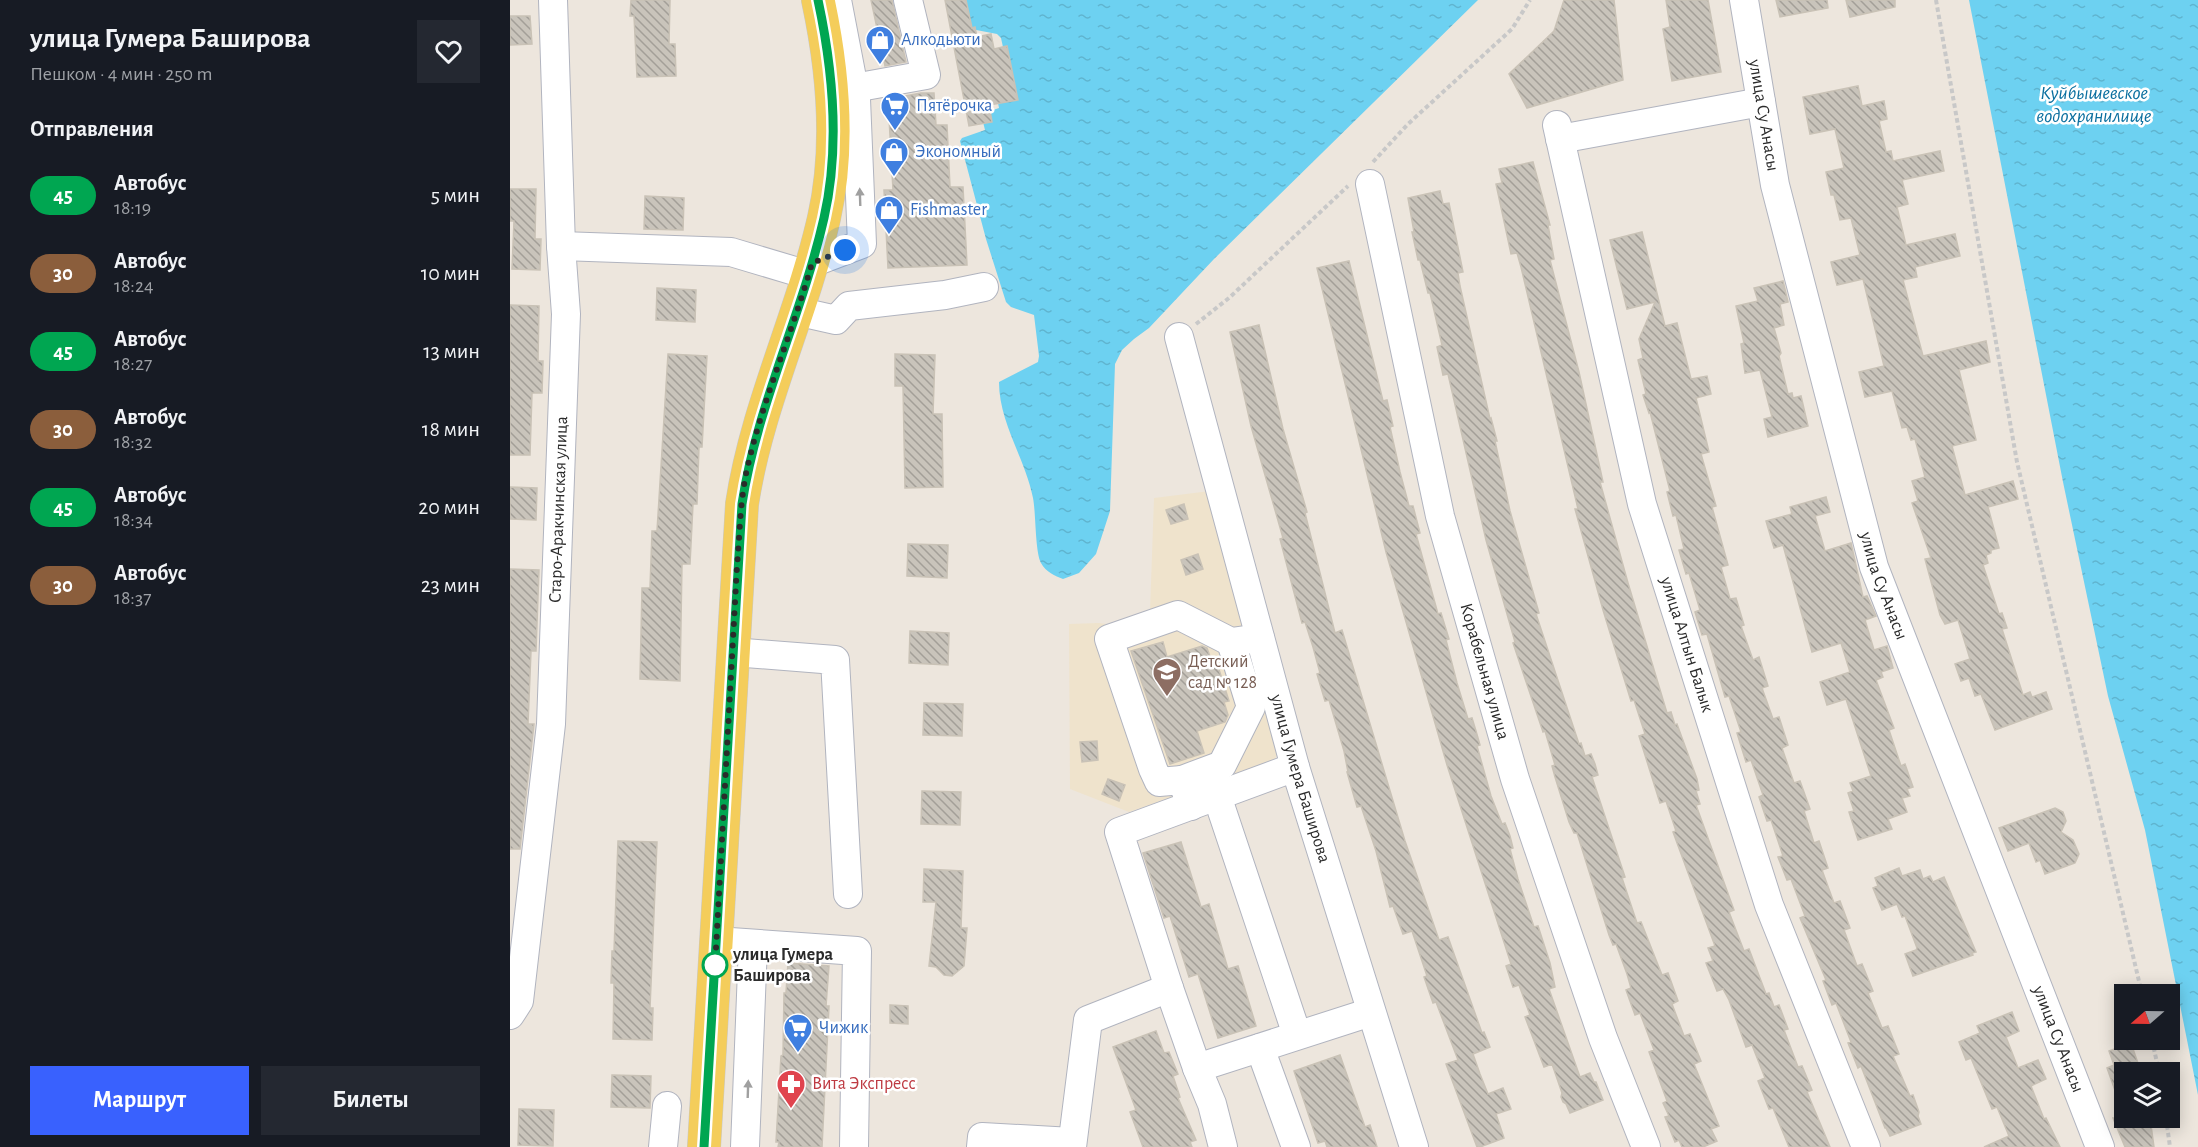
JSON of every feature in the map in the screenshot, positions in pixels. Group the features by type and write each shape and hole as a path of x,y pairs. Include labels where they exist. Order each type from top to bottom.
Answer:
{"main road":[{"path":"704,1147 740,524 747,467 758,426 810,269 824,217 831,177 831,76 819,0"}],"street":[{"name":"Старо-Аракчинская улица","path":"510,1015 519,1001 551,724 566,315 561,246 553,0"},
{"path":"561,246 732,252 810,269 862,244 856,99 837,0"},
{"path":"854,88 926,75 908,0"},
{"name":"улица Су Анасы","path":"1744,0 1775,185 1874,567 2100,1147"},
{"name":"улица Алтын Балык","path":"1761,102 1558,132 1642,504 1768,905 1866,1147"},
{"name":"Корабельная улица","path":"1370,184 1440,516 1512,768 1603,1038 1646,1147"},
{"path":"796,311 836,320 849,306 945,295 984,287"},
{"name":"улица Гумера Баширова","path":"1179,337 1295,767 1414,1147"},
{"path":"1260,638 1231,642 1178,615 1109,639 1159,782 1197,794 1297,1035"},
{"path":"1197,794 1222,765 1251,707 1231,642"},
{"path":"733,652 835,660 848,894"},
{"path":"1223,1147 1212,1104 1169,988 1119,832 1197,794 1295,767"},
{"path":"716,941 857,951 854,1147"},
{"path":"746,1147 753,945"},
{"path":"981,1147 982,1137 1072,1145 1088,1020 1169,988"},
{"path":"1197,1068 1371,1012"},
{"path":"1260,1048 1296,1147"},
{"path":"663,1147 667,1106"}],"path":[{"path":"1936,0 2017,462 2140,984"},
{"path":"2167,1128 2170,1147"}],"shaded area":[{"name":"Детский сад № 128","path":"1210,491 1278,753 1273,762 1129,812 1070,789 1069,624 1099,623 1121,626 1150,612 1154,498"}],"water":[{"path":"964,0 1478,0 1214,259 1149,328 1122,350 1115,364 1110,511 1096,554 1079,573 1063,579 1048,571 1039,558 1033,498 1003,412 1000,397 999,382 1038,362 1034,315 1011,307 1006,302 986,239 960,141 962,138 985,130 981,114 999,108 998,103 1008,70 1001,38 997,34 971,29"},
{"name":"Куйбышевское водохранилище","path":"1969,0 2198,0 2198,1095 2180,1005 2180,984 2176,984 2145,830 2108,696 2063,482"}],"building":[{"path":"631,0 670,0 669,44 675,44 676,76 637,77 634,16 630,16"},
{"path":"871,0 892,0 906,62 885,66"},
{"path":"945,0 966,0 972,28 975,27 977,37 991,34 994,49 1007,46 1018,100 989,105 992,122 969,126"},
{"path":"1564,0 1614,0 1623,80 1527,108 1509,74 1554,31"},
{"path":"1666,0 1708,0 1721,72 1672,81 1663,29 1670,27"},
{"path":"1776,0 1827,0 1828,8 1780,17"},
{"path":"1846,0 1895,0 1895,7 1850,17"},
{"path":"510,16 530,16 532,44 510,45"},
{"path":"1858,86 1862,106 1884,101 1887,119 1879,121 1886,152 1891,151 1893,161 1940,151 1944,171 1902,180 1908,204 1897,207 1906,245 1955,234 1960,256 1915,267 1917,277 1903,280 1923,356 1986,341 1990,362 1959,370 1976,440 1952,446 1965,495 2013,481 2018,499 1988,507 1999,548 1991,550 1991,553 1986,555 1988,563 1983,565 1999,614 2002,613 2007,628 2002,629 2023,695 2030,692 2032,697 2046,692 2052,709 1995,730 1981,694 1975,696 1969,678 1961,681 1955,664 1970,659 1958,620 1945,624 1940,615 1925,559 1931,558 1912,503 1918,501 1912,481 1925,477 1915,439 1911,440 1907,427 1902,428 1892,391 1865,397 1859,372 1884,366 1863,279 1837,285 1831,262 1860,255 1851,218 1840,220 1826,172 1844,168 1835,129 1810,134 1803,97"},
{"path":"934,93 936,125 947,125 950,187 963,187 967,265 888,268 884,190 893,190 888,99"},
{"path":"1533,162 1550,225 1548,225 1554,259 1550,260 1579,372 1603,482 1600,482 1667,713 1671,712 1675,725 1677,724 1697,779 1699,790 1696,791 1700,804 1696,805 1734,910 1729,912 1744,951 1749,949 1766,994 1769,993 1774,1007 1779,1005 1788,1029 1784,1030 1798,1067 1802,1066 1812,1090 1807,1092 1830,1147 1789,1147 1773,1108 1769,1109 1758,1081 1765,1078 1752,1045 1746,1047 1729,1000 1723,989 1717,991 1706,963 1713,961 1708,948 1715,946 1673,832 1676,831 1666,801 1660,803 1639,736 1645,734 1634,700 1631,701 1575,509 1578,509 1521,267 1517,253 1511,254 1496,184 1502,183 1499,169"},
{"path":"510,189 536,189 535,239 541,239 540,270 512,269 514,221 510,221"},
{"path":"1440,191 1443,204 1449,203 1463,272 1458,273 1460,286 1497,441 1495,441 1510,511 1539,613 1536,614 1579,744 1581,743 1585,756 1591,754 1595,764 1598,775 1592,777 1625,877 1622,878 1637,923 1641,922 1662,975 1668,973 1678,1001 1672,1004 1684,1036 1690,1034 1701,1061 1694,1064 1719,1126 1711,1129 1717,1141 1703,1147 1682,1147 1679,1140 1675,1142 1665,1117 1669,1116 1663,1103 1667,1101 1649,1052 1654,1050 1640,1013 1635,1015 1626,990 1631,988 1627,974 1616,944 1613,945 1609,935 1577,833 1574,833 1569,822 1552,766 1555,765 1545,731 1543,732 1513,643 1515,642 1486,540 1448,374 1443,375 1437,347 1442,345 1412,232 1414,232 1408,198"},
{"path":"645,196 684,198 683,230 644,229"},
{"path":"1642,232 1665,326 1677,323 1691,379 1707,376 1711,394 1696,398 1709,452 1701,454 1716,506 1712,507 1728,565 1721,567 1730,599 1736,598 1744,625 1741,626 1753,660 1759,657 1768,686 1762,688 1773,719 1779,717 1788,745 1782,748 1794,783 1800,781 1810,809 1804,811 1814,843 1819,841 1828,868 1822,870 1834,903 1840,901 1850,928 1844,930 1857,966 1862,964 1873,991 1868,993 1882,1028 1888,1026 1899,1054 1893,1056 1919,1112 1921,1124 1890,1136 1861,1066 1858,1068 1836,1003 1832,1005 1823,981 1826,980 1800,918 1805,916 1791,879 1787,880 1778,857 1783,856 1771,820 1767,821 1759,797 1763,795 1751,760 1746,762 1737,733 1741,732 1729,696 1725,697 1707,634 1702,635 1695,612 1700,610 1689,573 1686,574 1679,550 1684,549 1676,515 1673,516 1667,492 1670,491 1650,412 1643,395 1646,394 1638,360 1643,358 1639,339 1655,302 1627,309 1610,240"},
{"path":"1349,261 1383,401 1387,400 1393,426 1390,427 1400,472 1409,506 1413,506 1420,533 1416,534 1438,614 1441,613 1449,639 1446,640 1457,683 1468,719 1472,718 1476,731 1480,745 1477,746 1491,796 1502,824 1505,823 1510,836 1513,848 1510,849 1518,879 1534,927 1538,926 1550,963 1555,987 1549,989 1580,1077 1590,1073 1603,1100 1570,1113 1561,1097 1562,1093 1552,1064 1544,1067 1525,1017 1530,1015 1519,985 1513,987 1506,966 1511,964 1447,765 1386,552 1317,268"},
{"path":"1783,281 1788,302 1780,304 1784,325 1774,328 1788,394 1792,393 1793,398 1801,396 1808,426 1768,437 1764,419 1772,417 1760,370 1745,373 1741,344 1744,343 1736,306 1758,301 1754,288"},
{"path":"657,288 696,290 695,322 656,320"},
{"path":"510,305 539,306 538,361 543,361 542,393 532,393 530,455 510,455"},
{"path":"1259,325 1283,429 1307,512 1305,513 1335,633 1342,630 1405,841 1439,940 1448,937 1482,1033 1484,1032 1490,1047 1473,1054 1480,1074 1488,1094 1503,1088 1511,1109 1496,1114 1504,1138 1480,1147 1477,1147 1446,1064 1458,1060 1436,1002 1433,1003 1424,977 1427,976 1412,931 1403,934 1393,906 1390,907 1376,851 1361,806 1357,807 1329,700 1325,701 1317,674 1320,673 1313,647 1305,622 1302,623 1280,539 1283,538 1251,426 1230,332"},
{"path":"668,354 707,356 702,447 699,447 697,504 693,504 690,564 682,564 680,681 640,679 642,588 650,588 652,531 657,531"},
{"path":"895,354 935,355 933,414 942,414 943,487 905,488 903,386 895,386"},
{"path":"510,487 537,488 536,520 510,519"},
{"path":"1826,497 1830,512 1815,516 1825,551 1851,543 1863,597 1867,596 1876,616 1865,620 1874,650 1887,646 1893,668 1881,672 1883,677 1876,680 1894,728 1889,730 1901,766 1905,764 1913,787 1907,789 1910,796 1902,798 1907,812 1888,819 1892,829 1858,840 1849,812 1854,811 1848,793 1853,791 1850,783 1871,776 1846,699 1827,705 1820,682 1850,672 1841,643 1812,652 1783,545 1774,548 1766,521 1792,514 1790,507"},
{"path":"1184,504 1188,519 1171,524 1166,510"},
{"path":"908,544 948,545 947,578 907,576"},
{"path":"1198,554 1203,569 1186,575 1181,560"},
{"path":"510,569 539,570 536,651 531,651 528,724 534,724 520,849 510,849"},
{"path":"910,631 949,633 948,665 909,663"},
{"path":"1163,642 1167,657 1202,646 1207,648 1212,662 1216,660 1229,701 1224,702 1228,715 1225,722 1197,731 1204,753 1170,764 1131,651"},
{"path":"924,703 963,704 962,736 923,735"},
{"path":"1097,741 1098,760 1082,762 1080,742"},
{"path":"1108,779 1125,785 1119,801 1102,794"},
{"path":"922,791 961,792 960,825 921,824"},
{"path":"2055,808 2063,812 2066,821 2061,832 2073,840 2079,854 2075,863 2045,874 2040,860 2036,862 2029,843 2008,851 1999,828"},
{"path":"618,841 657,842 650,1008 653,1008 652,1040 613,1039 614,983 611,983"},
{"path":"1181,842 1201,907 1209,904 1228,969 1238,966 1256,1026 1218,1038 1198,974 1189,977 1170,916 1164,918 1143,853"},
{"path":"1899,868 1902,876 1920,870 1923,879 1930,876 1933,882 1944,877 1976,952 1972,953 1973,955 1913,976 1905,954 1917,948 1905,916 1902,917 1897,904 1882,910 1873,888 1878,886 1875,878"},
{"path":"924,869 963,871 961,928 967,928 964,966 952,976 944,975 936,967 929,966 936,902 923,902"},
{"path":"788,963 829,966 822,1147 778,1147 779,1142 776,1142 781,1056 783,1055 784,993 786,993"},
{"path":"890,1005 908,1006 908,1024 890,1023"},
{"path":"2012,1012 2019,1031 2006,1037 2018,1068 2038,1060 2046,1079 2031,1086 2044,1119 2046,1118 2060,1147 1984,1147 2009,1136 1997,1107 1992,1109 1971,1058 1966,1060 1959,1042 1980,1033 1977,1026"},
{"path":"1156,1031 1164,1053 1169,1052 1178,1074 1173,1076 1180,1097 1178,1098 1196,1140 1190,1142 1192,1147 1143,1147 1130,1112 1136,1110 1113,1047"},
{"path":"2133,1050 2138,1062 2114,1062 2114,1065 2109,1051"},
{"path":"1340,1055 1365,1127 1370,1125 1377,1147 1327,1147 1325,1141 1318,1143 1294,1071"},
{"path":"2114,1065 2114,1088 2107,1068"},
{"path":"612,1075 651,1076 650,1108 611,1107"},
{"path":"519,1109 554,1110 553,1146 518,1145"},
{"path":"2117,1128 2151,1128 2154,1147 2125,1147"}],"bus line":[{"name":"45","path":"704,1147 742,504 747,467 758,426 808,275 824,217 831,177 831,76 818,0"}],"place":[{"name":"Алкодьюти","path":"880,66"},
{"name":"Пятёрочка","path":"895,132"},
{"name":"Экономный","path":"894,178"},
{"name":"Fishmaster","path":"889,236"},
{"name":"Детский сад № 128","path":"1167,698"},
{"name":"улица Гумера Баширова","path":"715,965"},
{"name":"Чижик","path":"798,1054"},
{"name":"Вита Экспресс","path":"791,1110"}],"route":[{"path":"715,965 715,967 737,566 747,467 758,426 812,263 845,250"}]}
